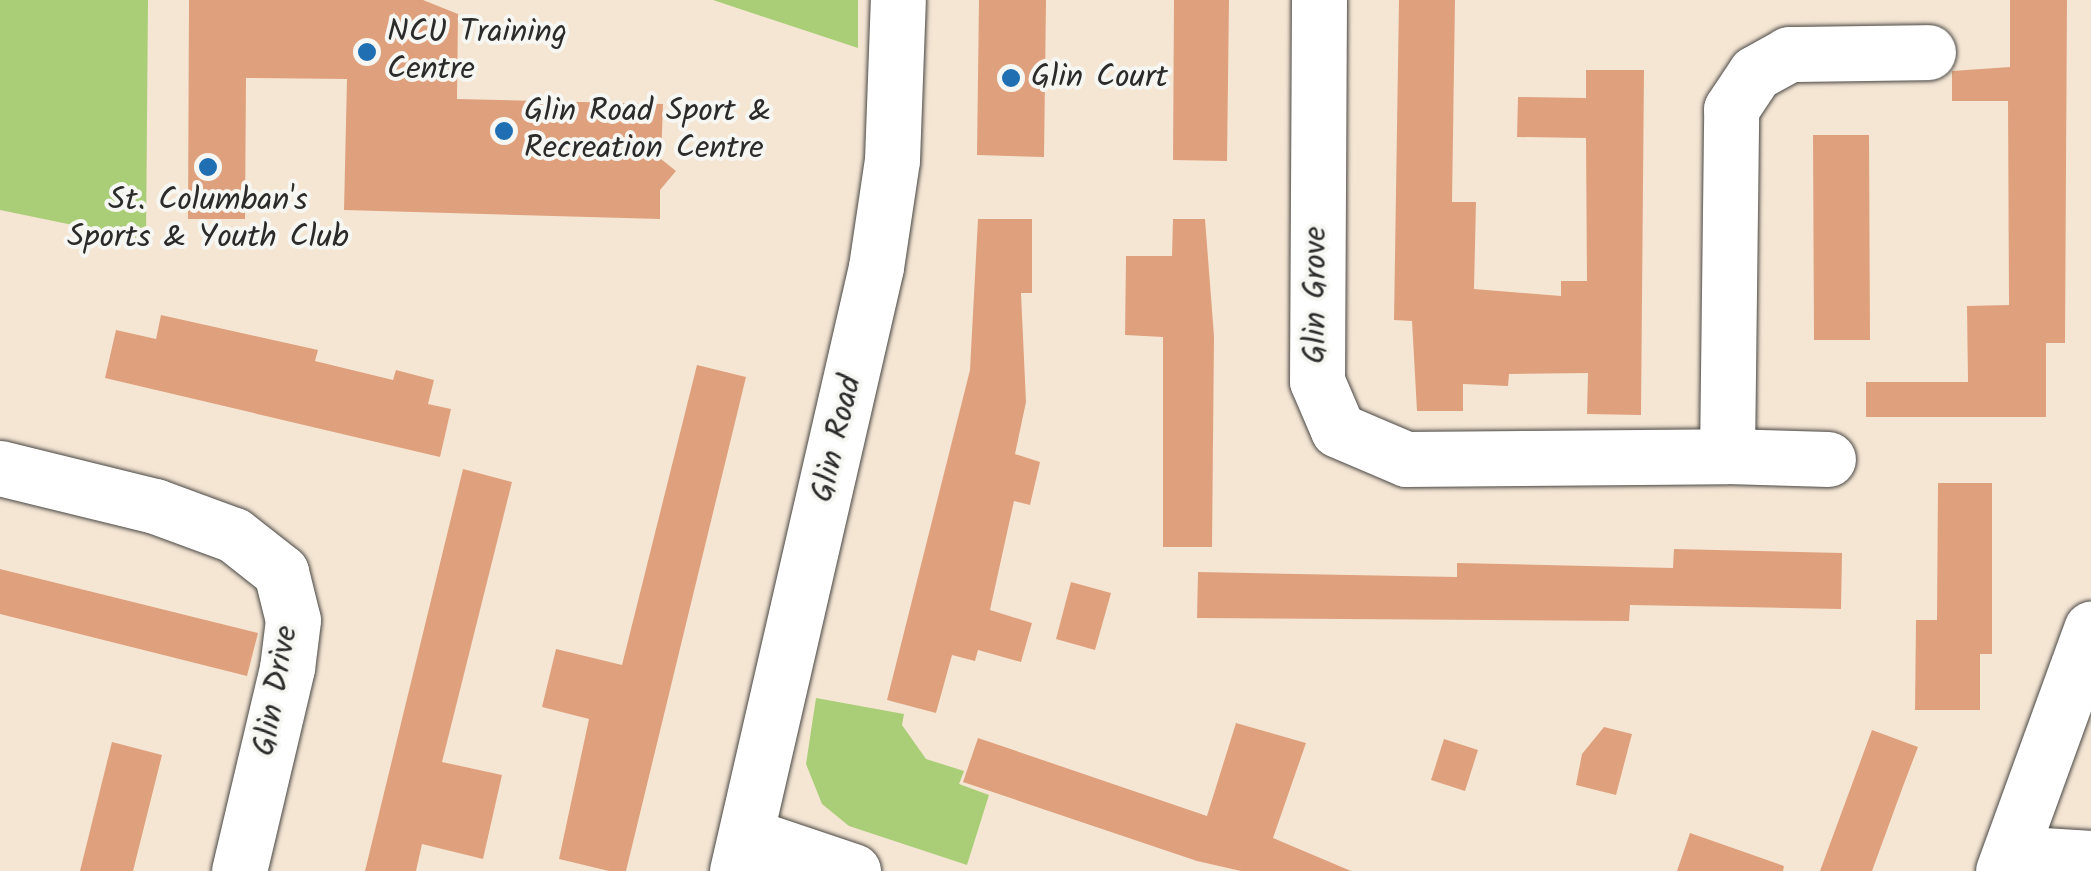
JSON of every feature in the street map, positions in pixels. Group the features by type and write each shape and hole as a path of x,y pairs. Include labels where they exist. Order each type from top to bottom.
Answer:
{"street":[{"name":"Glin Road","path":"742,853 876,268 892,160 898,0"},
{"name":"Glin Grove","path":"1319,0 1317,381 1338,430 1406,459 1828,459"},
{"path":"1727,456 1731,109 1756,73 1789,54 1928,52"},
{"name":"Glin Drive","path":"0,468 155,506 234,535 281,572 293,620 288,668 240,871"},
{"path":"2091,628 2007,862 2091,858"},
{"path":"742,853 853,871"}],"green space":[{"path":"0,0 148,0 146,240 0,210"},
{"path":"713,0 858,0 858,48"},
{"path":"816,698 904,714 902,725 926,759 964,771 959,784 989,795 967,865 849,826 822,804 806,764"}],"building":[{"path":"189,0 423,0 458,14 457,99 663,104 661,159 676,171 660,190 660,219 344,210 347,79 246,78 245,219 188,219"},
{"name":"Glin Court","path":"979,0 1046,0 1044,157 977,155"},
{"path":"1174,0 1229,0 1227,161 1173,160"},
{"path":"1399,0 1455,0 1452,202 1476,202 1474,289 1561,296 1561,281 1587,281 1586,138 1517,137 1518,97 1586,98 1586,70 1644,70 1641,415 1587,414 1588,373 1509,374 1508,386 1463,384 1463,411 1417,411 1412,321 1394,320"},
{"path":"2010,0 2067,0 2065,343 2046,343 2046,417 1866,417 1866,382 1968,382 1967,306 2009,305 2008,101 1952,101 1952,71 2010,67"},
{"path":"1813,135 1869,135 1870,340 1814,340"},
{"path":"978,219 1032,219 1032,293 1021,293 1026,402 1015,454 1040,462 1030,505 1014,501 990,610 1032,623 1021,662 978,650 975,661 952,655 936,713 887,700 970,370"},
{"path":"1173,219 1205,219 1214,336 1212,547 1163,547 1163,337 1125,335 1126,256 1172,256"},
{"path":"161,315 318,350 315,361 393,380 396,370 434,380 428,404 451,409 440,457 105,378 116,330 156,339"},
{"path":"697,365 746,377 626,871 609,871 559,859 589,719 542,707 556,649 622,665"},
{"path":"463,469 512,482 442,762 502,775 483,859 422,844 416,871 365,871"},
{"path":"1938,483 1992,483 1992,654 1980,654 1980,710 1915,710 1916,620 1937,620"},
{"path":"1674,549 1842,553 1841,609 1630,605 1629,621 1197,618 1198,572 1457,577 1457,563 1673,568"},
{"path":"0,569 258,633 247,676 0,614"},
{"path":"1071,582 1111,593 1095,650 1056,639"},
{"path":"1236,723 1306,743 1273,838 1351,871 1241,871 1197,861 963,782 978,738 1207,816"},
{"path":"1604,727 1632,734 1616,795 1576,785 1582,754"},
{"path":"1872,730 1918,747 1872,871 1820,871"},
{"path":"1444,739 1478,750 1465,791 1431,780"},
{"path":"112,742 162,755 133,871 80,871"},
{"path":"1690,833 1784,866 1783,871 1677,871"}],"place":[{"name":"NCU Training Centre","path":"367,52"},
{"name":"Glin Court","path":"1011,78"},
{"name":"Glin Road Sport & Recreation Centre","path":"504,131"},
{"name":"St. Columban's Sports & Youth Club","path":"208,167"}]}
